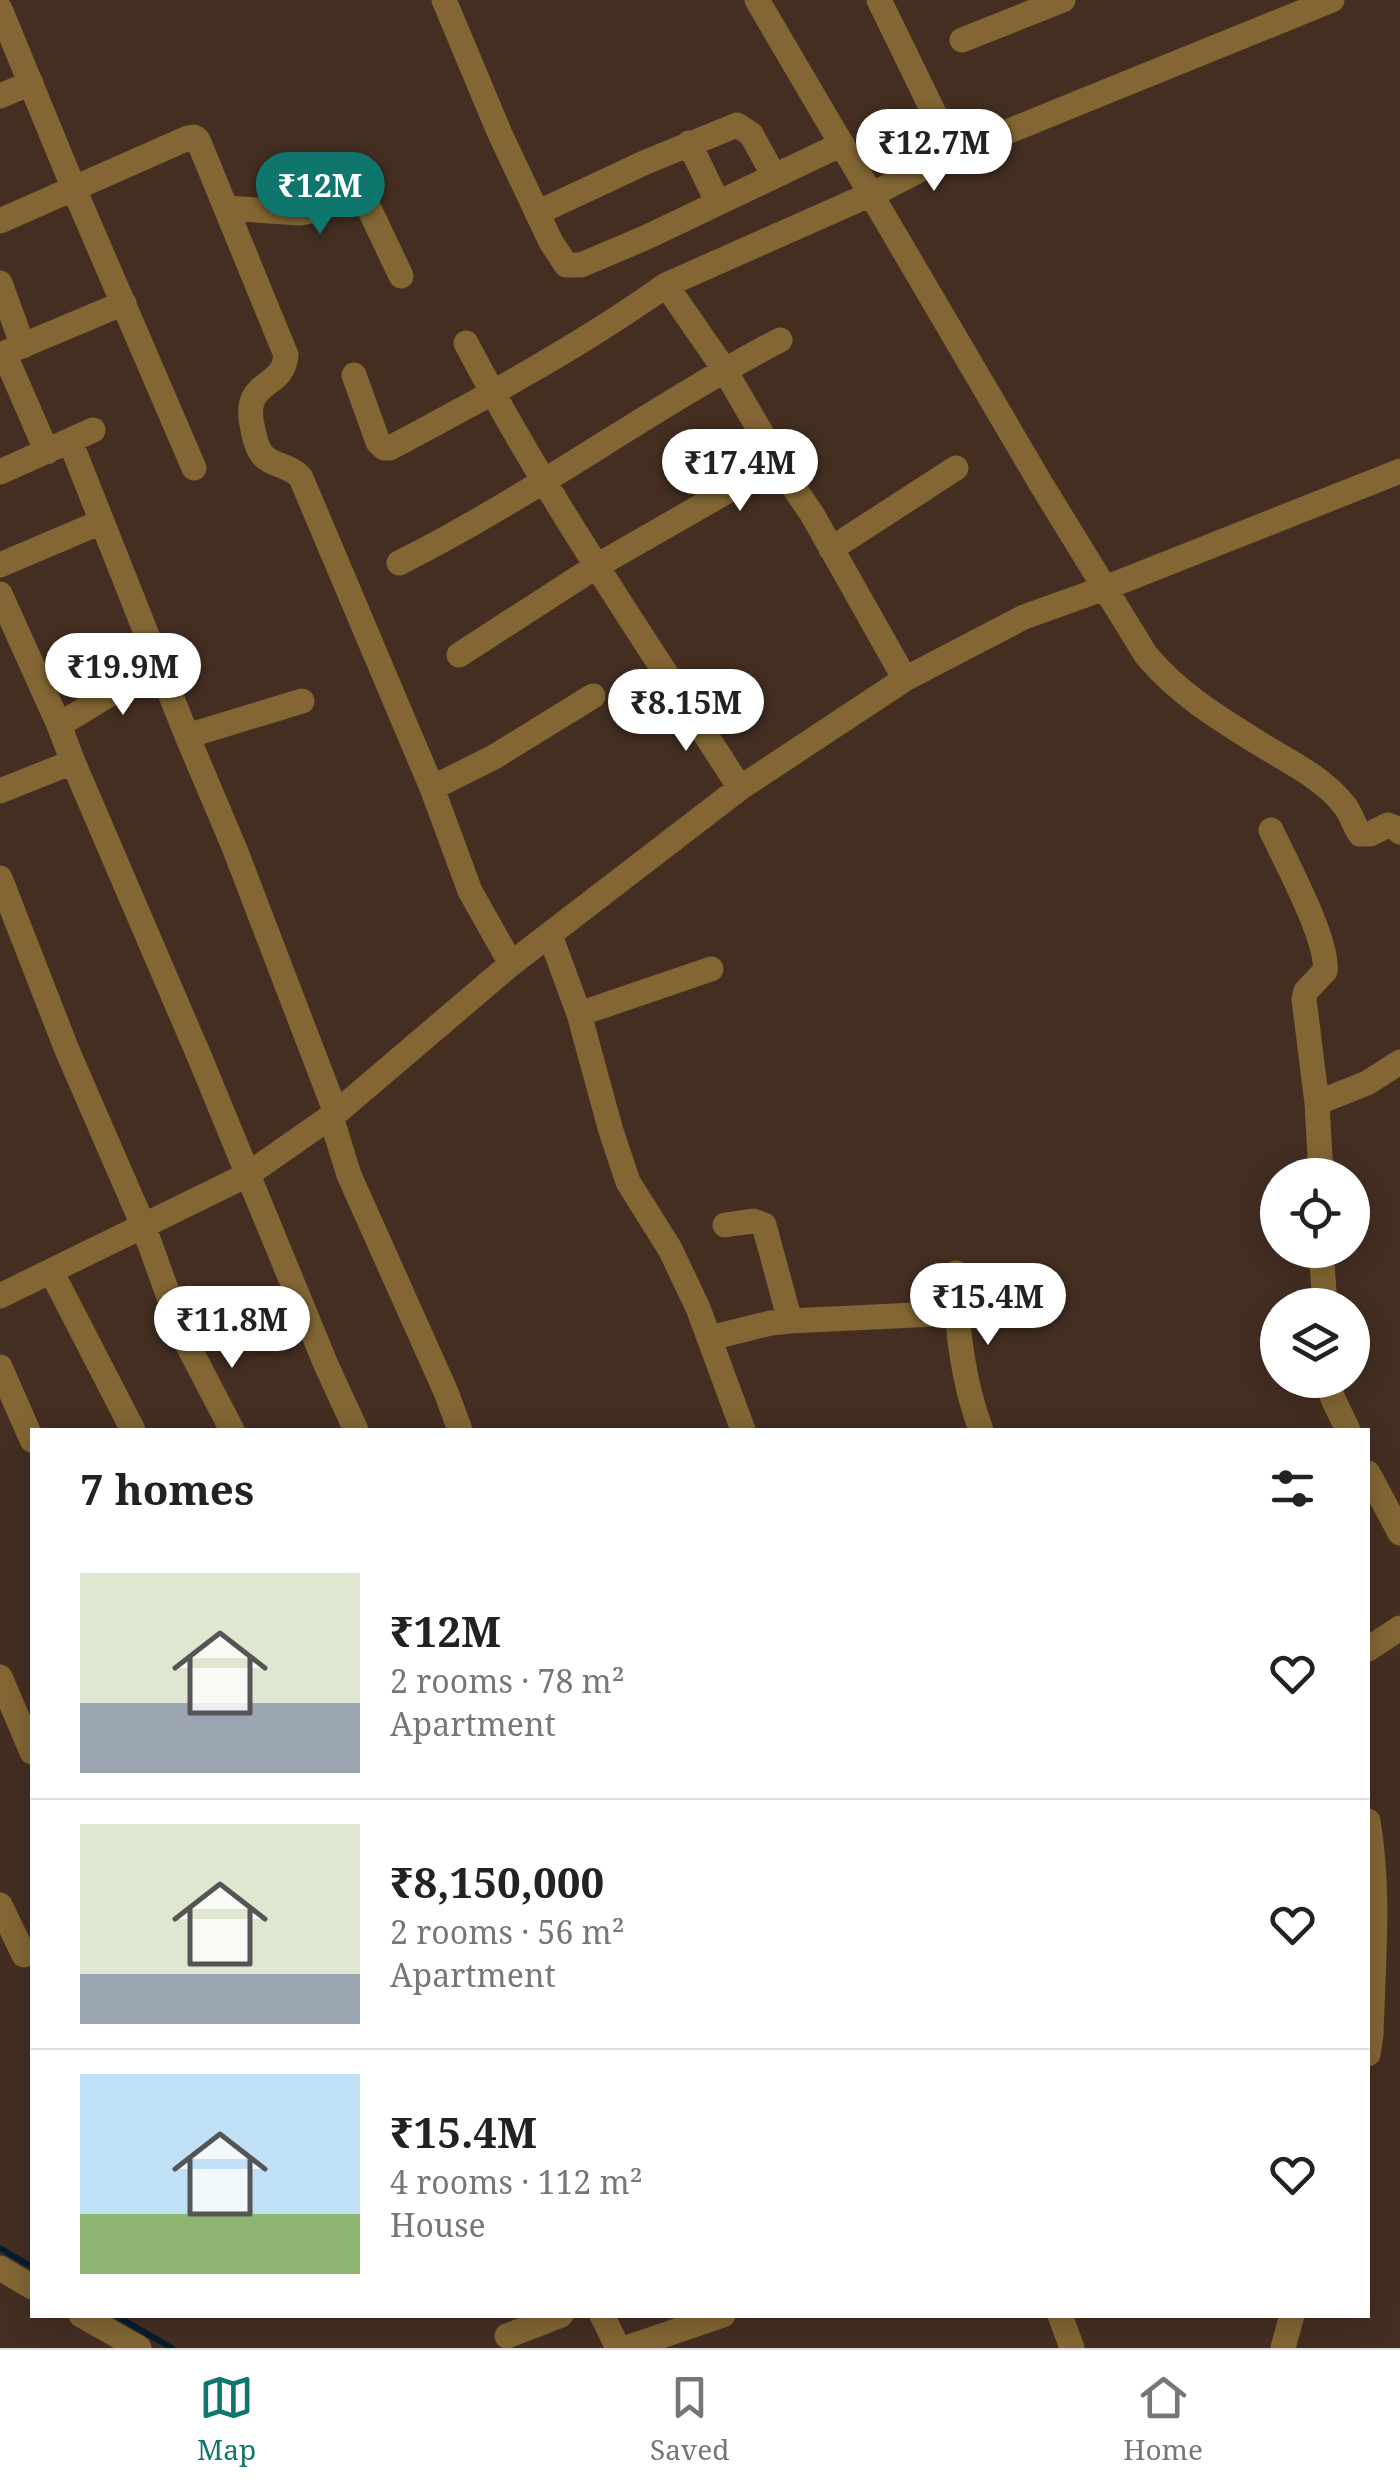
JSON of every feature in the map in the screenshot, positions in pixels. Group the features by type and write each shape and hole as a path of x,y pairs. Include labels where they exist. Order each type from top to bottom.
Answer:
{"street":[{"path":"444,0 537,213 561,261 572,266 648,237 842,144"},
{"path":"757,0 842,144 885,187 1040,484 1146,655 1165,678 1199,706 1324,785 1347,808 1360,834 1370,834 1388,825 1400,832"},
{"path":"879,0 954,154"},
{"path":"962,40 1063,0"},
{"path":"354,375 378,442 390,448 492,393 666,285 954,154 1304,6 1332,0"},
{"path":"0,9 194,468"},
{"path":"0,96 31,83"},
{"path":"537,213 737,125 751,134 774,176"},
{"path":"0,220 194,137 200,145 286,355 280,374 260,388 250,406 256,444 265,458 291,468 301,478 432,788 470,891 510,964"},
{"path":"689,143 718,203"},
{"path":"226,208 288,214 317,210 354,196 361,198 402,276"},
{"path":"0,284 9,351 70,441 234,847 333,1115 349,1174 459,1428"},
{"path":"666,285 724,369 775,460 812,514 905,680"},
{"path":"9,351 124,302"},
{"path":"399,564 545,481 724,369 780,340"},
{"path":"466,343 595,567 740,788"},
{"path":"0,472 70,441"},
{"path":"459,655 595,567 771,466 775,460"},
{"path":"831,549 956,468"},
{"path":"0,1296 246,1174 333,1115 510,964 740,788 905,680 1024,617 1400,471"},
{"path":"0,565 102,522"},
{"path":"0,594 355,1428"},
{"path":"58,725 160,664"},
{"path":"432,788 593,696"},
{"path":"187,736 302,700"},
{"path":"0,791 72,762"},
{"path":"1271,830 1326,957 1325,971 1306,991 1304,999 1320,1158"},
{"path":"0,878 67,1050 143,1225 183,1336 231,1428"},
{"path":"550,935 579,1014 628,1182 670,1249 710,1338 741,1428"},
{"path":"579,1014 711,969"},
{"path":"1316,1103 1367,1083 1400,1062"},
{"path":"725,1226 753,1221 764,1225 790,1321"},
{"path":"51,1271 132,1428"},
{"path":"956,1273 956,1313 964,1375 980,1428"},
{"path":"710,1338 770,1323 956,1313"},
{"path":"0,1368 30,1436"},
{"path":"1333,1398 1347,1428"},
{"path":"1370,1475 1390,1492 1400,1534"},
{"path":"1370,1649 1400,1628"},
{"path":"0,1677 30,1747"},
{"path":"1370,1833 1381,1911 1370,2034"},
{"path":"0,1905 19,1956"},
{"path":"0,2268 30,2286"},
{"path":"87,2318 139,2348"},
{"path":"507,2336 553,2318"},
{"path":"603,2318 618,2348"},
{"path":"626,2348 714,2318"},
{"path":"1061,2318 1072,2348"},
{"path":"1283,2348 1291,2318"}],"waterway":[{"path":"0,2248 30,2266"},
{"path":"120,2318 172,2348"}]}
